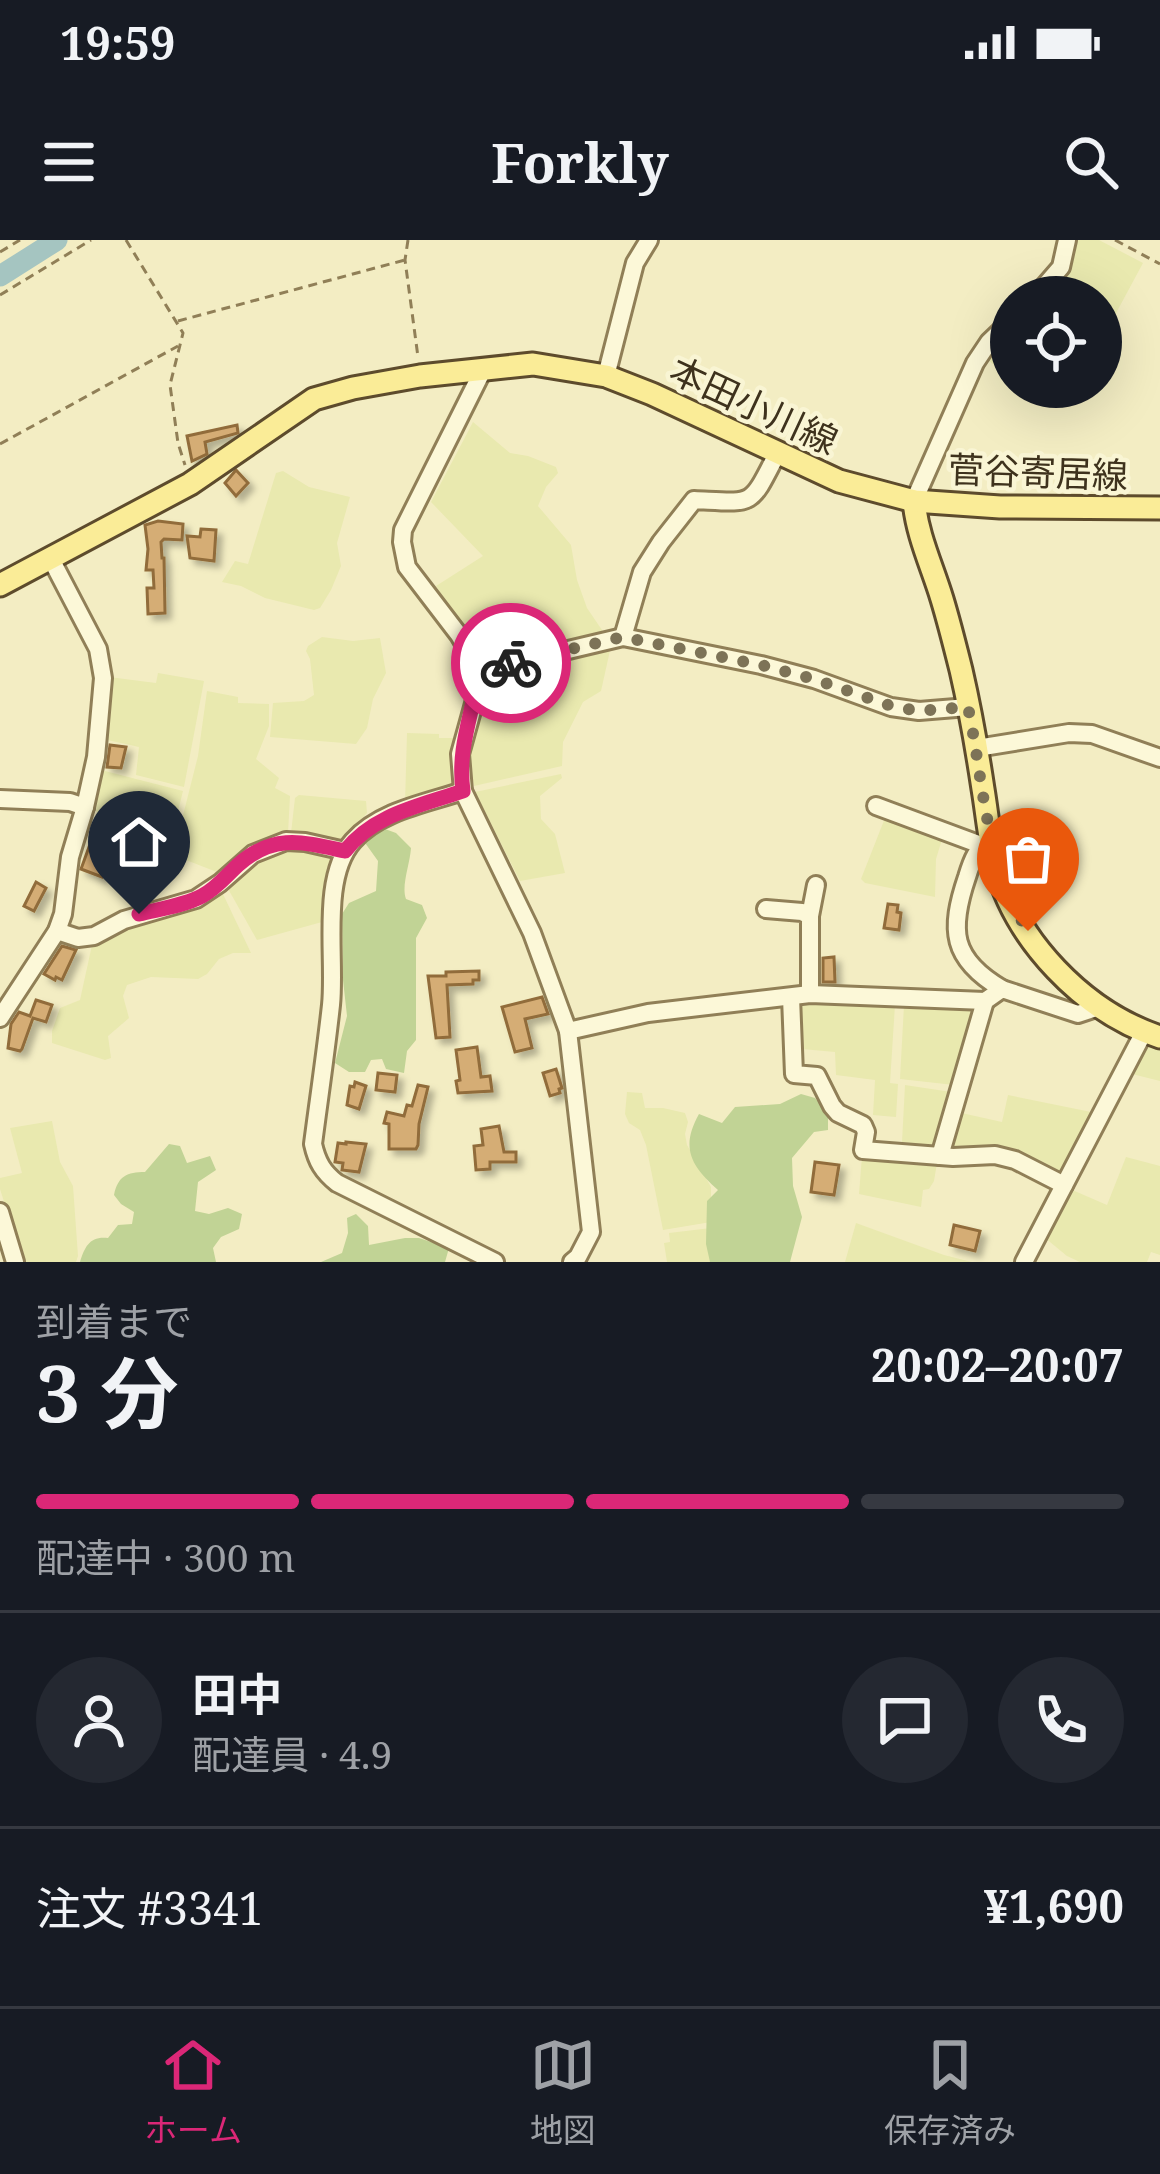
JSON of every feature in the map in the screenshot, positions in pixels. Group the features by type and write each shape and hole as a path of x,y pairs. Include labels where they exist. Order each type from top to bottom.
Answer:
{"main road":[{"name":"本田小川線","path":"0,585 190,484 314,399 353,388 484,368 533,364 606,376 839,481 914,501"},
{"name":"菅谷寄居線","path":"914,501 1160,508"},
{"path":"914,501 915,519 944,604 977,748 986,842 1013,908 1059,976 1099,1006 1152,1034"}],"street":[{"path":"606,376 635,263 649,240"},
{"path":"1055,276 1067,240"},
{"path":"914,501 975,363 990,341"},
{"path":"484,368 403,530 402,542 407,567 459,634 479,671 460,754 463,791 532,933 568,1031 591,1232 572,1262"},
{"path":"623,637 642,572 694,500 741,502 752,498 778,452"},
{"path":"0,1018 57,931 74,838 96,757 103,678 98,649 51,559"},
{"path":"479,671 623,637 779,669 891,706 919,711 968,707"},
{"path":"977,748 1069,733 1092,734 1160,758"},
{"path":"463,791 384,818 345,851 335,881 332,1000 313,1144 316,1160 337,1183 495,1262"},
{"path":"0,799 86,807"},
{"path":"876,806 986,842 972,861 957,907 958,944 981,976 1002,989 1078,1014 1099,1006"},
{"path":"57,931 77,938 94,937 124,920 196,899 253,854 286,841 345,851"},
{"path":"816,885 794,1074 817,1076 838,1113 863,1125 863,1150 995,1155 1064,1185"},
{"path":"766,909 810,916"},
{"path":"568,1031 648,1013 800,996 985,1001 1002,989"},
{"path":"940,1156 985,1001"},
{"path":"1024,1262 1152,1034"},
{"path":"0,1212 15,1262"}],"path":[{"path":"0,252 20,240"},
{"path":"0,295 91,240"},
{"path":"126,240 183,333 170,386 190,484"},
{"path":"408,240 405,260 420,376"},
{"path":"1115,240 1160,264"},
{"path":"1128,247 1132,240"},
{"path":"176,321 405,260"},
{"path":"0,444 180,345"}],"green space":[{"path":"1072,240 1099,240 1143,263 1122,302 1122,276 1066,276"},
{"path":"473,422 510,453 556,467 558,473 538,506 571,545 587,608 604,633 485,662 436,586 483,556 431,502"},
{"path":"283,471 309,487 350,497 337,543 341,566 320,608 314,610 222,582 235,561 248,564 276,473"},
{"path":"322,637 380,638 386,673 373,699 367,728 356,744 270,737 273,703 304,701 314,695 306,651"},
{"path":"611,646 601,691 583,702 563,742 562,766 474,786 472,746 490,674"},
{"path":"158,673 204,681 184,787 136,775 139,747 103,739 109,677 156,683"},
{"path":"207,691 238,697 238,703 269,704 269,726 256,759 279,778 275,788 290,796 288,833 222,874 173,855 198,756"},
{"path":"407,733 455,738 451,763 455,788 405,804"},
{"path":"101,770 183,791 168,851 128,833 93,809"},
{"path":"561,774 540,796 541,819 555,834 565,873 520,881 475,792"},
{"path":"299,795 366,801 367,813 341,841 291,833"},
{"path":"885,818 943,836 936,859 935,897 861,879"},
{"path":"385,829 411,848 406,899 422,905 427,918 416,938 416,1040 407,1051 404,1073 386,1069 382,1059 371,1060 365,1072 349,1072 335,1063 347,1016 342,914 349,903 376,891 378,861 363,840"},
{"path":"306,847 334,857 322,922 257,940 227,887 249,865 279,848"},
{"path":"222,892 251,953 219,959 198,979 151,977 127,985 123,996 129,1018 108,1036 111,1058 52,1043 60,1008 80,1000 92,945 120,929 205,902"},
{"path":"801,1005 895,1005 890,1083 898,1084 896,1117 873,1115 875,1080 836,1075 835,1052 802,1049"},
{"path":"904,1005 979,1005 954,1085 900,1079"},
{"path":"1149,1046 1160,1049 1160,1081 1132,1074"},
{"path":"905,1085 951,1092 936,1148 902,1142"},
{"path":"627,1092 642,1093 645,1108 685,1113 687,1145 711,1187 711,1222 663,1230 646,1145 625,1114"},
{"path":"801,1094 815,1098 828,1113 828,1130 814,1132 792,1158 793,1186 802,1217 790,1262 710,1262 707,1201 718,1190 691,1156 690,1137 699,1114 722,1123 735,1107 780,1104"},
{"path":"1008,1095 1096,1113 1064,1173 948,1150 957,1112 1002,1122"},
{"path":"52,1121 60,1162 73,1186 78,1256 76,1262 23,1262 0,1189 0,1178 22,1173 10,1128"},
{"path":"169,1144 180,1146 187,1163 210,1156 216,1170 198,1182 195,1211 209,1214 228,1208 242,1214 239,1229 221,1237 213,1248 216,1262 80,1262 93,1240 108,1238 118,1225 132,1224 134,1212 114,1195 118,1183 128,1174 145,1172"},
{"path":"862,1156 937,1163 934,1181 923,1190 921,1207 859,1194"},
{"path":"1126,1157 1160,1166 1160,1255 1151,1252 1147,1262 1080,1262 1067,1256 1044,1237 1070,1189 1107,1205"},
{"path":"356,1214 368,1226 369,1245 419,1238 449,1248 445,1262 321,1262 342,1253 347,1218"},
{"path":"856,1223 944,1255 972,1262 845,1262"},
{"path":"711,1228 713,1262 667,1262 664,1243 670,1242 669,1233"}],"building":[{"path":"237,425 238,433 205,442 207,454 192,461 187,436"},
{"path":"236,470 248,483 236,496 225,483"},
{"path":"158,521 183,524 182,540 161,542 165,613 148,614 147,588 154,588 153,570 146,570 145,525"},
{"path":"201,529 216,530 214,561 190,558 187,536 200,537"},
{"path":"110,745 126,747 121,768 107,767"},
{"path":"97,825 110,830 102,877 81,869"},
{"path":"126,857 142,866 137,876 131,873 128,879 116,874"},
{"path":"36,882 46,888 34,911 24,906"},
{"path":"888,904 898,905 899,930 884,928"},
{"path":"62,946 76,950 62,980 55,980 44,974"},
{"path":"834,957 835,982 823,982 823,958"},
{"path":"479,971 479,980 473,984 447,985 450,1037 436,1038 428,976"},
{"path":"542,997 548,1014 525,1019 532,1048 515,1052 502,1007"},
{"path":"36,1000 52,1005 46,1022 33,1018 22,1049 8,1048 11,1024 19,1012 30,1016"},
{"path":"477,1047 481,1077 490,1076 492,1091 458,1093 456,1050"},
{"path":"556,1069 562,1088 550,1096 543,1073"},
{"path":"378,1073 397,1075 395,1092 376,1090"},
{"path":"355,1082 366,1086 359,1109 347,1105"},
{"path":"418,1085 428,1087 418,1145 416,1149 389,1149 387,1112 404,1116"},
{"path":"499,1126 504,1152 516,1152 516,1162 490,1162 490,1169 476,1170 474,1146 483,1145 481,1129"},
{"path":"338,1143 366,1144 359,1172 342,1170 343,1163 335,1162"},
{"path":"815,1162 839,1165 834,1195 811,1192"},
{"path":"954,1225 980,1231 975,1251 950,1245"}],"waterway":[{"path":"0,276 57,240"}],"way so far":[{"path":"511,663 623,637 761,665 891,706 919,711 968,707 995,864 1028,931"}],"route":[{"path":"139,914 196,899 253,854 273,845 305,842 345,851 384,818 463,791 460,754 479,671 511,663"}]}
